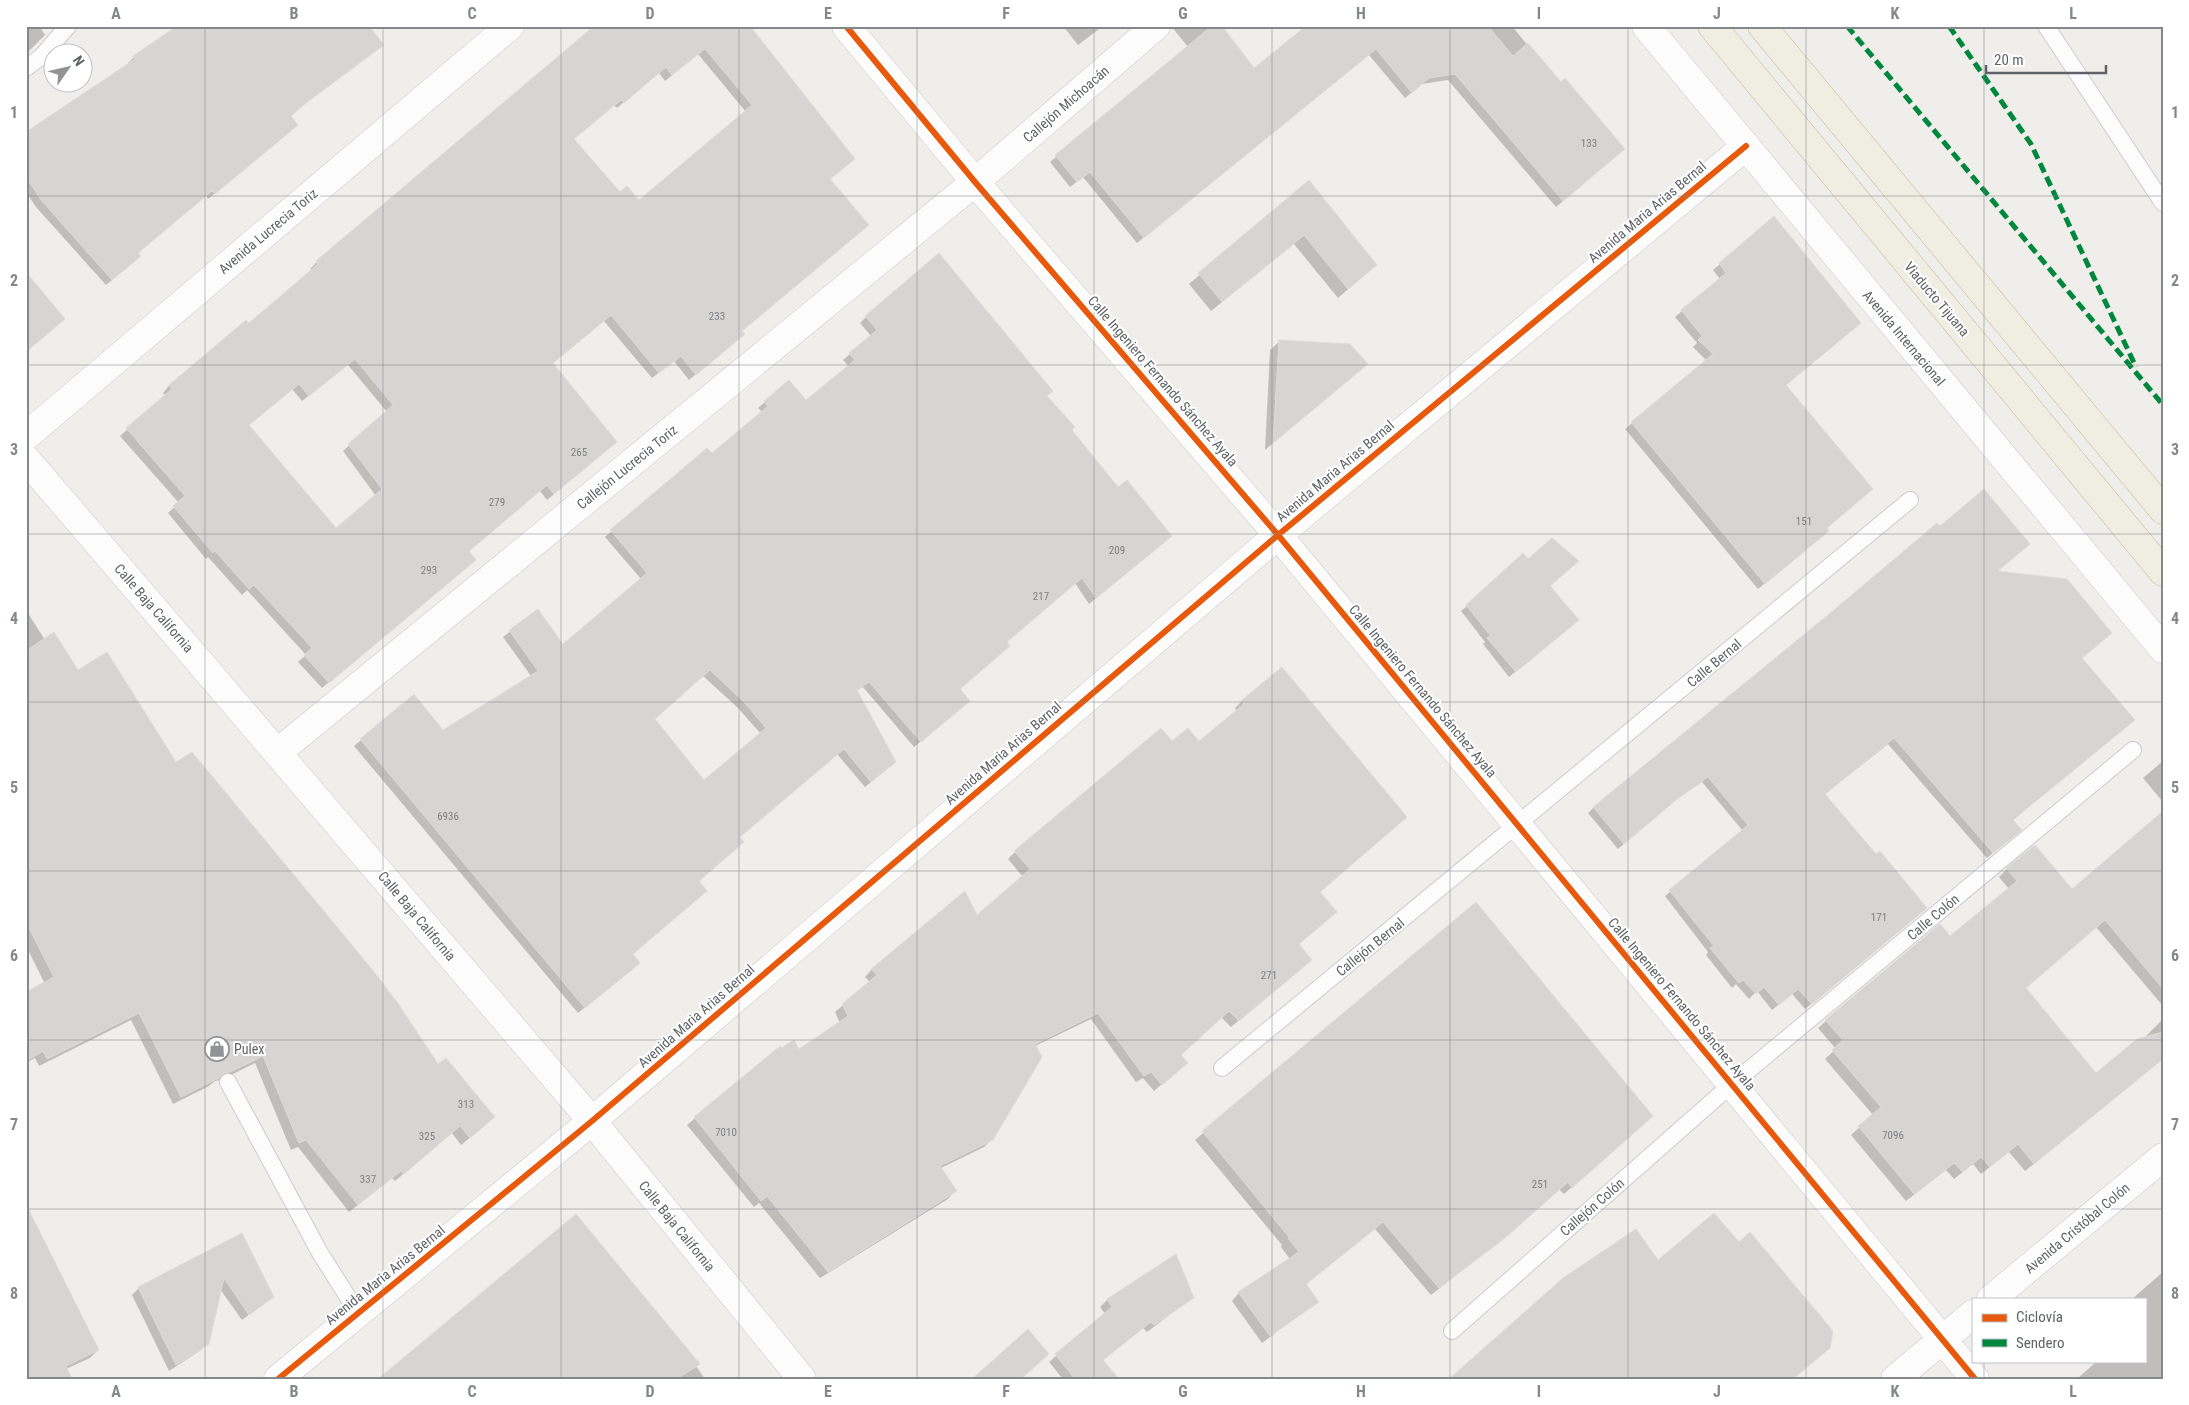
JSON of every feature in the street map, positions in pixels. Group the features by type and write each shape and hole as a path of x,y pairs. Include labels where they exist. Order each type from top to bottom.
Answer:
{"highway":[{"name":"Viaducto Tijuana","path":"1712,26 2163,572"},
{"name":"Viaducto Tijuana","path":"1733,26 2163,544"},
{"path":"1762,26 2163,510"}],"street":[{"name":"Avenida Lucrecia Toriz","path":"26,436 510,26"},
{"name":"Calle Ingeniero Fernando Sánchez Ayala","path":"846,26 975,182 1278,535 1975,1379"},
{"name":"Callejón Michoacán","path":"975,182 1156,26"},
{"name":"Avenida Internacional","path":"1646,26 2163,649"},
{"name":"Avenida Maria Arias Bernal","path":"278,1379 592,1121 1278,535 1746,146"},
{"name":"Callejón Lucrecia Toriz","path":"278,752 975,182"},
{"name":"Calle Baja California","path":"26,459 592,1121 802,1379"},
{"name":"Avenida Cristóbal Colón","path":"1992,1298 2163,1157"},
{"path":"1895,1379 1972,1315"}],"lane":[{"path":"26,68 41,57 68,26"},
{"path":"2046,26 2163,203"},
{"name":"Calle Bernal","path":"1518,826 1910,500"},
{"name":"Calle Colón","path":"1732,1084 2133,750"},
{"name":"Callejón Bernal","path":"1222,1068 1518,826"},
{"path":"228,1082 320,1253 358,1314"},
{"name":"Callejón Colón","path":"1452,1331 1732,1084"}],"building":[{"path":"177,26 369,26 384,45 306,103 291,116 298,125 215,194 212,191 138,253 141,256 112,280 42,201 26,177 26,132 86,92 92,92 92,88 135,59 133,56"},
{"path":"594,26 750,26 855,159 830,179 869,225 742,331 745,334 696,375 681,356 659,373 611,315 553,363 617,442 554,494 547,485 469,551 476,560 329,683 304,655 312,648 254,585 249,589 215,551 213,553 173,506 185,496 126,428 172,389 169,385 246,320 249,323 318,264 316,261","holes":["705,49 752,105 639,200 627,186 620,192 574,139 621,100 624,103 666,67 672,75","355,359 393,405 348,444 382,489 336,528 249,425 299,384 309,396"]},
{"path":"1212,26 1222,26 1254,68 1306,26 1488,26 1513,56 1528,43 1561,82 1565,78 1625,149 1563,201 1455,74 1429,78 1412,93 1376,49 1144,238 1090,172 1077,182 1055,155"},
{"path":"1309,180 1377,265 1348,289 1304,235 1222,302 1198,273"},
{"path":"1774,216 1861,323 1786,385 1873,489 1827,528 1829,531 1765,584 1631,422 1713,354 1698,340 1702,336 1681,310 1726,273 1719,263"},
{"path":"939,253 1053,391 1047,396 1075,427 1072,430 1118,487 1127,480 1172,536 1096,598 1082,578 1007,642 1010,646 960,689 970,701 921,742 869,682 857,690 896,762 871,782 844,749 740,837 744,842 699,881 707,891 633,954 640,963 585,1008 360,739 414,694 443,730 538,671 509,630 538,609 563,644 647,573 610,530 707,448 712,453 768,406 764,401 789,380 806,400 855,360 849,353 877,330 865,316","holes":["710,670 744,702 766,728 704,780 655,719"]},
{"path":"26,272 65,319 26,352"},
{"path":"1279,340 1350,344 1368,364 1273,443"},
{"path":"1984,489 2030,544 1998,571 2067,579 2112,633 2082,658 2135,720 2013,820 2022,830 1993,853 1894,738 1825,794 1876,854 1880,851 1927,908 1812,1004 1798,989 1779,1005 1764,987 1756,994 1743,980 1739,983 1710,948 1714,946 1669,890 1748,825 1708,777 1682,795 1624,844 1593,807 1828,615 1937,523 1940,526"},
{"path":"1552,538 1579,561 1550,586 1579,620 1516,672 1487,638 1490,635 1466,605 1523,553 1528,559"},
{"path":"54,632 78,670 107,652 176,762 192,752 371,968 397,1002 438,1064 446,1058 495,1117 470,1138 460,1126 404,1174 401,1171 358,1205 306,1140 299,1143 263,1056 224,1073 219,1078 181,1097 139,1013 47,1059 43,1051 26,1061 26,992 54,977 26,922 26,651"},
{"path":"1282,667 1407,817 1320,892 1337,912 1299,944 1312,960 1239,1021 1229,1011 1181,1055 1188,1063 1162,1085 1151,1072 1144,1076 1098,1013 1035,1044 1042,1057 993,1140 940,1166 957,1191 828,1272 767,1196 761,1201 694,1117 780,1046 781,1048 794,1040 799,1049 848,1016 842,1004 877,975 871,969 965,891 977,915 1030,869 1014,851 1161,728 1172,741 1188,728 1199,741 1244,704 1242,700"},
{"path":"2163,811 2163,989 2105,920 2026,988 2096,1073 2137,1039 2163,1032 2163,1059 2034,1164 2018,1144 1990,1167 1981,1157 1963,1172 1954,1163 1914,1194 1858,1126 1881,1107 1832,1050 1843,1040 1825,1020 1940,924 1950,936 2017,881 2006,868 2035,845 2072,889"},
{"path":"1476,902 1653,1116 1572,1188 1568,1182 1505,1238 1439,1288 1383,1222 1306,1284 1319,1302 1270,1336 1238,1292 1299,1252 1289,1237 1202,1131"},
{"path":"26,1204 99,1350 66,1366 72,1379 26,1379"},
{"path":"1714,1213 1739,1242 1750,1232 1833,1331 1830,1348 1793,1379 1449,1379 1563,1278 1636,1229 1658,1260"},
{"path":"576,1214 700,1364 677,1379 378,1379"},
{"path":"242,1233 274,1297 249,1315 224,1278 209,1344 176,1365 138,1287"},
{"path":"1176,1254 1194,1298 1154,1325 1151,1322 1103,1360 1119,1379 1075,1379 1055,1354 1112,1307 1107,1299"},
{"path":"1028,1329 1049,1354 1021,1379 972,1379"}],"marked path":[{"path":"1847,26 2163,405"},
{"path":"1949,26 2031,144 2136,367"}],"cycle path":[{"path":"846,26 975,182 1278,535 1975,1379"},
{"path":"278,1379 592,1121 1278,535 1746,146"}],"place":[{"name":"Pulex","path":"217,1049"}]}
